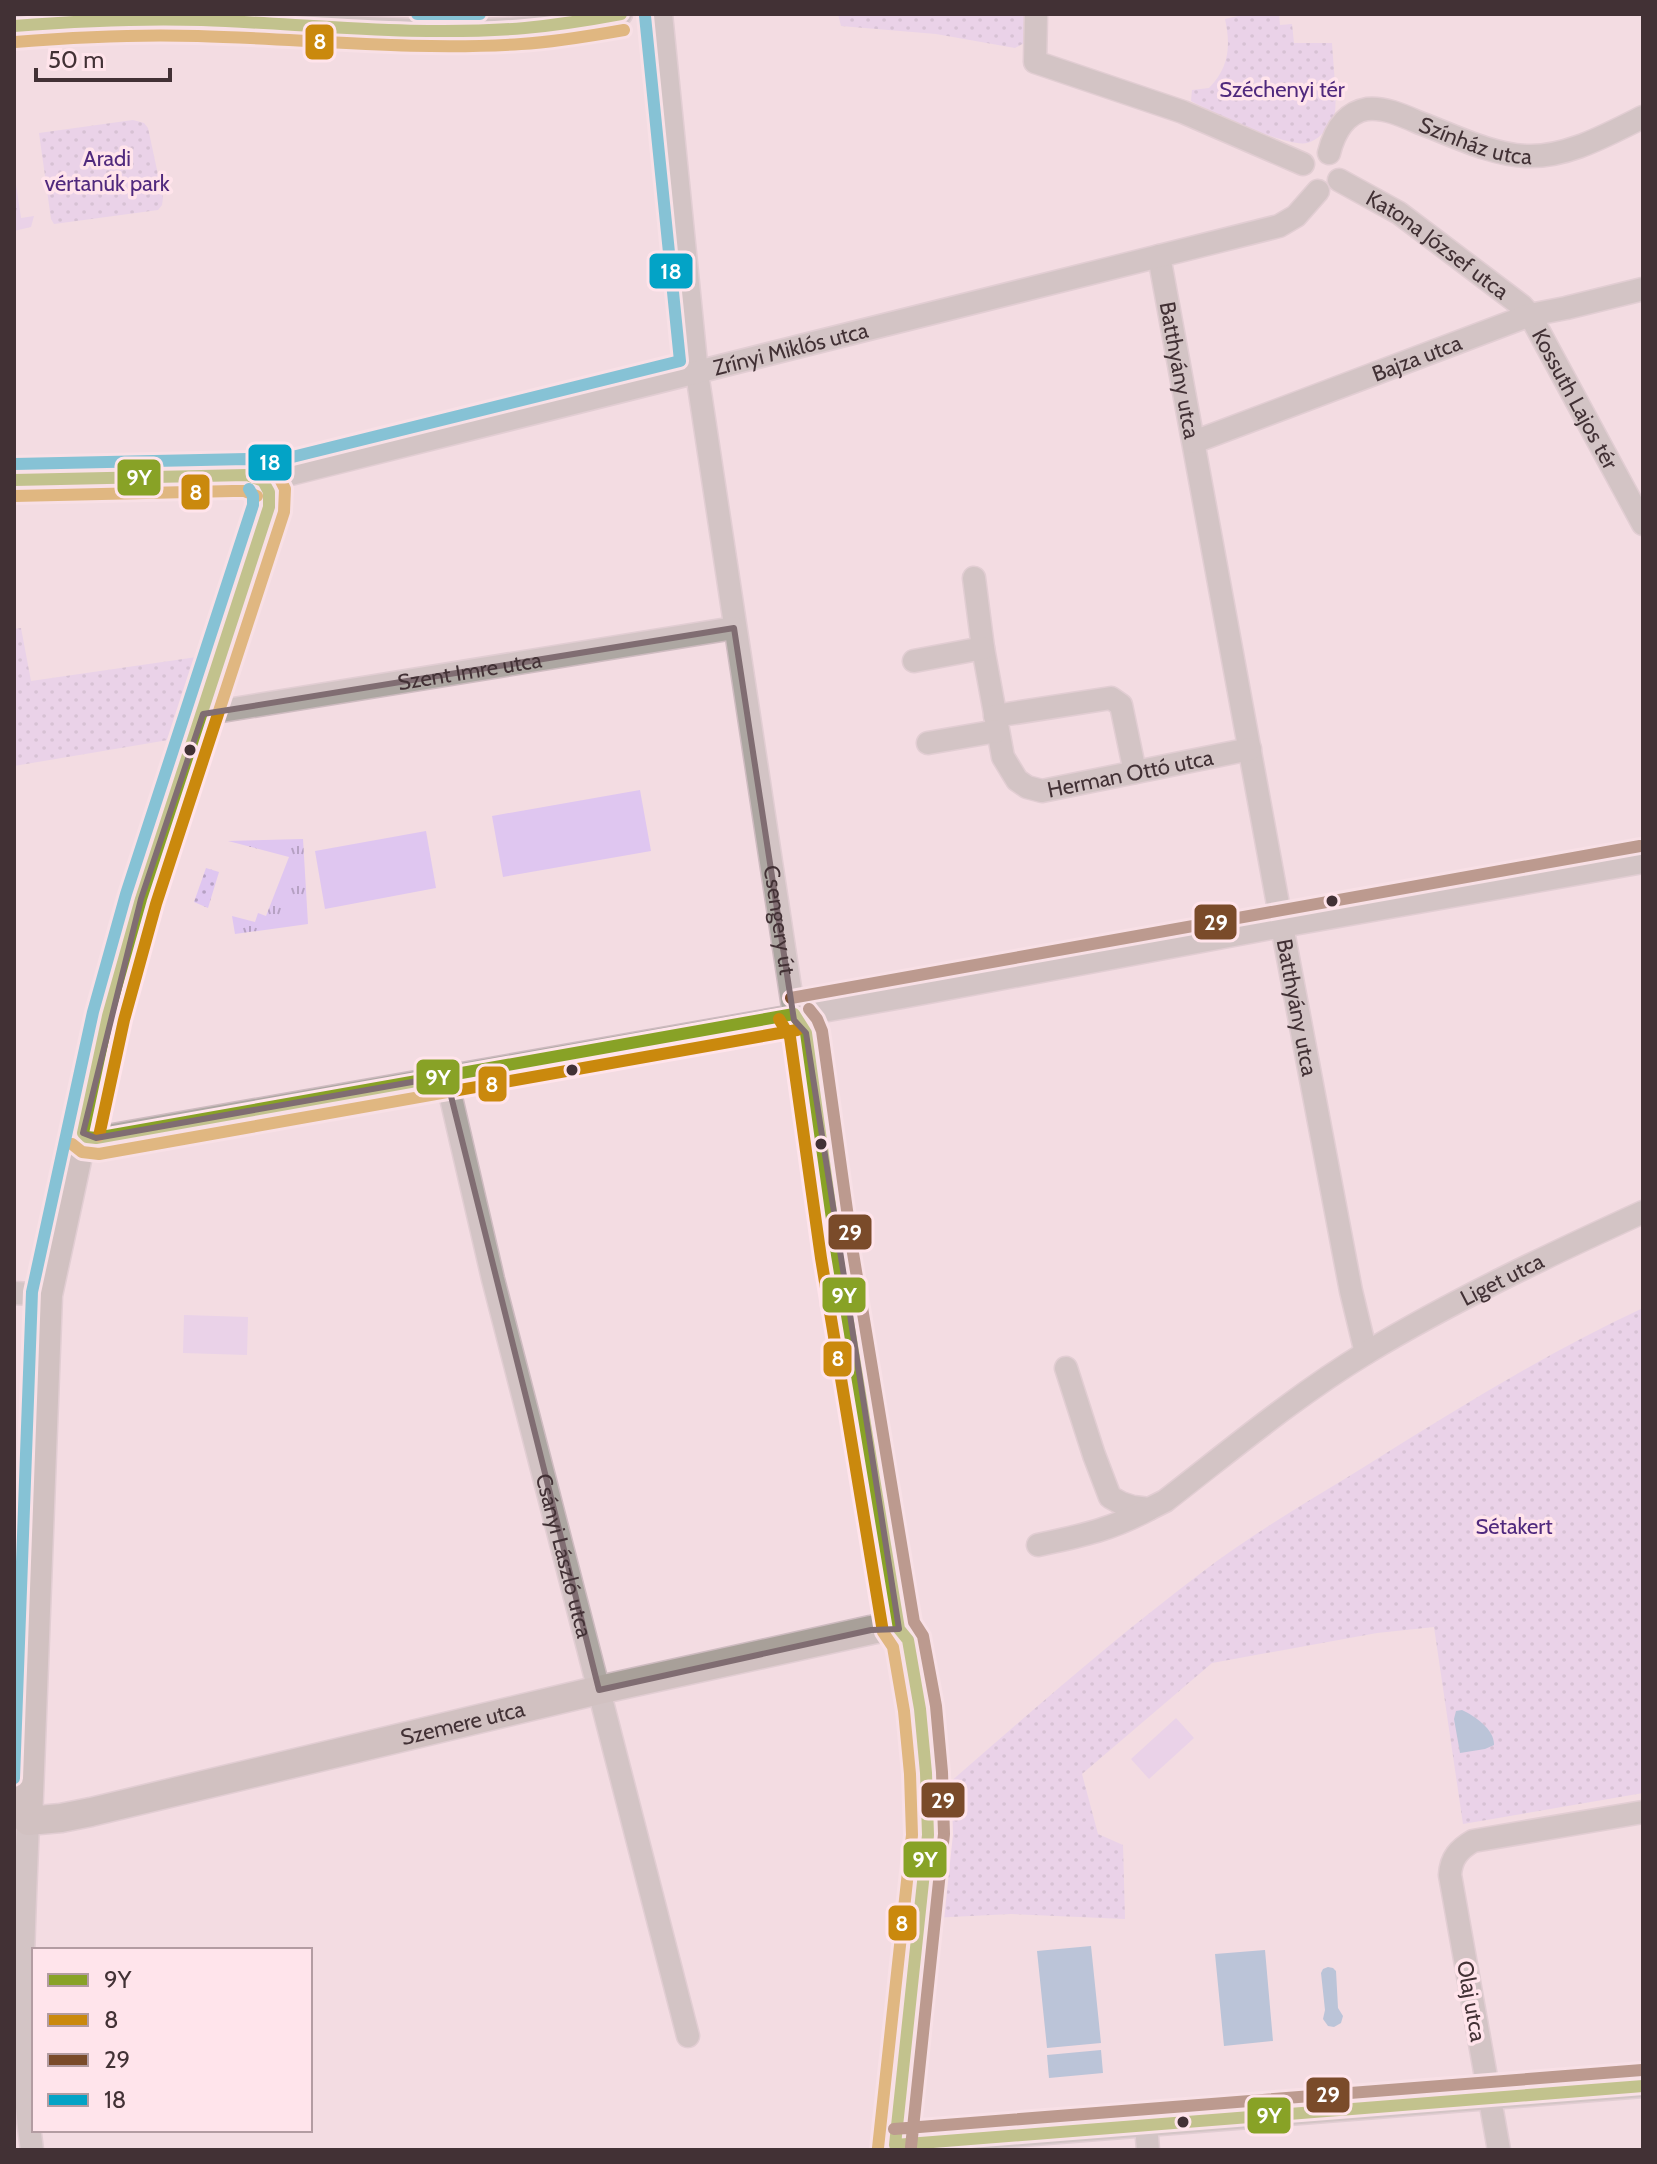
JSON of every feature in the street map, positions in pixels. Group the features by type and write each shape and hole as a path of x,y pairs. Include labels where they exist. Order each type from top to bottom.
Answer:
{"main road":[{"name":"Zrínyi Miklós utca","path":"14,480 247,475 263,481"},
{"path":"28,1821 48,1295 108,1016 141,899 269,507 269,492 263,481"},
{"name":"Szemere utca","path":"28,1821 91,1812 599,1690 871,1630 887,1627 899,1629"},
{"name":"Csengery út","path":"895,2148 928,1835 920,1709 908,1640 899,1629"}],"street":[{"path":"14,26 71,17 140,17 228,21 367,21 517,28 552,26 621,14"},
{"name":"Csengery út","path":"661,14 697,373 734,628 794,1014 806,1033 837,1255 899,1629"},
{"path":"1036,14 1035,62 1183,112 1303,164"},
{"name":"Színház utca","path":"1329,153 1342,123 1365,109 1397,114 1490,150 1528,156 1568,150 1643,117"},
{"path":"1317,152 1329,153 1339,162 1339,180 1330,189 1318,191 1309,187 1303,179 1303,164 1317,152"},
{"name":"Katona József utca","path":"1339,180 1399,213 1530,315"},
{"name":"Zrínyi Miklós utca","path":"263,481 1279,226 1296,216 1318,191"},
{"name":"Batthyány utca","path":"1159,256 1282,926 1351,1291 1366,1353"},
{"name":"Bajza utca","path":"1194,442 1530,315 1643,289"},
{"name":"Kossuth Lajos tér","path":"1530,315 1643,524"},
{"name":"Herman Ottó utca","path":"974,578 1003,757 1017,780 1027,787 1042,791 1250,749"},
{"name":"Szent Imre utca","path":"203,714 734,628"},
{"path":"914,661 983,648"},
{"path":"928,743 1111,698 1121,705 1135,772"},
{"path":"83,1133 96,1138 1643,862"},
{"name":"Csányi László utca","path":"446,1076 493,1279 688,2036"},
{"name":"Liget utca","path":"1366,1353 1524,1269 1643,1212"},
{"path":"14,1293 48,1295"},
{"path":"1038,1545 1096,1533 1128,1521 1165,1501 1292,1403 1366,1353"},
{"path":"1066,1368 1110,1497 1133,1507 1149,1509"},
{"name":"Olaj utca","path":"1499,2150 1450,1875 1457,1853 1473,1841 1643,1812"},
{"path":"28,1821 21,2020 23,2077 32,2150"},
{"path":"895,2148 1643,2086"},
{"path":"1146,2125 1148,2150"}],"highlighted area":[{"path":"734,628 794,1020 806,1033 899,1629 871,1630 599,1690 446,1076 96,1138 83,1133 141,899 203,714"}],"green space":[{"path":"838,14 1026,14 1026,42 1015,48 936,34 841,26"},
{"name":"Széchenyi tér","path":"1247,14 1279,14 1280,25 1292,24 1294,43 1332,43 1335,112 1332,121 1317,139 1307,143 1283,140 1191,101 1192,90 1209,88 1221,73 1228,47 1225,19"},
{"name":"Aradi vértanúk park","path":"133,120 144,123 148,128 162,205 158,210 54,224 39,133"},
{"path":"14,171 21,218 34,216 31,227 14,231"},
{"path":"21,628 31,681 204,656 180,738 14,766 14,629"},
{"path":"640,790 651,851 503,877 492,816"},
{"path":"426,831 436,888 325,909 315,851"},
{"path":"303,839 308,924 235,934 232,916 255,922 258,913 266,916 289,857 228,841"},
{"path":"206,868 219,872 208,908 194,902"},
{"name":"Sétakert","path":"1643,1308 1643,1793 1463,1824 1434,1627 1377,1633 1212,1663 1082,1774 1098,1834 1123,1845 1125,1919 1011,1914 931,1918 941,1790 1037,1707 1167,1599 1261,1531 1501,1383"},
{"path":"184,1315 248,1317 247,1355 183,1353"},
{"path":"1176,1718 1194,1738 1149,1779 1131,1759"}],"water":[{"path":"1462,1710 1488,1729 1494,1745 1460,1753 1454,1719 1456,1711"},
{"path":"1091,1946 1101,2043 1047,2048 1037,1951"},
{"path":"1265,1950 1273,2041 1224,2046 1215,1954"},
{"path":"1328,1967 1336,1971 1338,2008 1343,2016 1341,2023 1334,2027 1328,2026 1323,2019 1321,1973"},
{"path":"1101,2050 1103,2073 1049,2078 1047,2055"}],"transit line":[{"name":"18","path":"417,14 480,14"},
{"name":"9Y","path":"14,26 179,19 444,31 525,28 621,14"},
{"name":"18","path":"14,464 247,459 264,464 680,361 645,16"},
{"name":"8","path":"15,42 175,35 481,46 547,42 624,30"},
{"name":"8","path":"99,1136 124,1020 156,904 284,512 285,489 277,473"},
{"name":"9Y","path":"14,480 247,475 263,481"},
{"name":"9Y","path":"83,1133 108,1016 141,899 269,507 269,492 263,481"},
{"name":"18","path":"14,1778 32,1292 93,1012 126,894 253,505 249,489"},
{"name":"8","path":"14,496 233,491 257,496"},
{"name":"29","path":"791,998 1640,846"},
{"name":"29","path":"809,1009 822,1031 853,1253 914,1622 923,1636 936,1706 942,1772 944,1834 911,2147"},
{"name":"9Y","path":"794,1014 806,1033 837,1255 899,1629 908,1640 920,1709 926,1773 928,1835 895,2145"},
{"name":"9Y","path":"83,1133 96,1138 794,1014"},
{"name":"8","path":"779,1019 790,1037 821,1258 883,1632 893,1647 904,1711 910,1774 912,1835 878,2148"},
{"name":"8","path":"72,1144 82,1152 99,1154 797,1030"},
{"name":"29","path":"894,2129 1642,2070"},
{"name":"9Y","path":"895,2145 1643,2086"}]}
